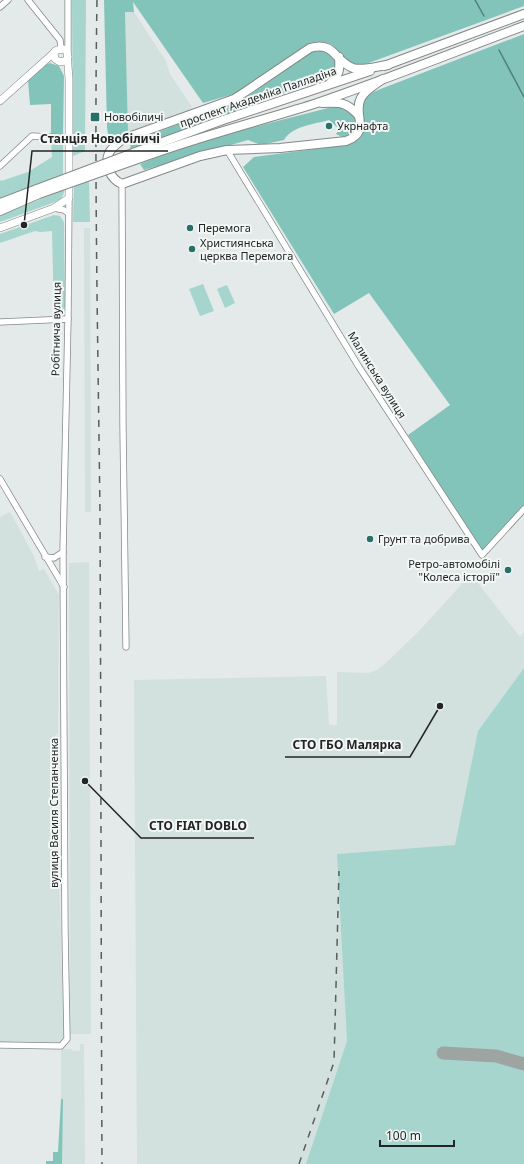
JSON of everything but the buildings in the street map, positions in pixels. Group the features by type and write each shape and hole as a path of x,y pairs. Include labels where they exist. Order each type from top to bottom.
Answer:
{"highway":[{"name":"проспект Академіка Палладіна","path":"0,203 38,192 150,151 223,120 388,65 524,14"},
{"name":"проспект Академіка Палладіна","path":"150,151 312,104 383,80 524,26"},
{"path":"383,80 361,98 359,116 361,125 353,139 280,148 227,150 200,156 122,184 113,177 108,170 109,153 115,145 123,139 234,99 310,48 322,46 329,49 346,64 354,68 360,69 388,65"},
{"path":"323,87 338,76 340,70 339,57"},
{"path":"312,104 336,102 344,104 354,110 359,116"},
{"name":"проспект Академіка Палладіна","path":"0,211 38,192"}],"main road":[{"path":"58,50 54,57 64,65 68,72"},
{"path":"0,100 45,60 58,50 66,50 68,55 65,61 59,62 45,60"},
{"name":"Робітнича вулиця","path":"68,55 69,198"},
{"path":"0,228 54,208 69,198"}],"street":[{"path":"0,7 8,0"},
{"path":"28,0 60,40 58,50"},
{"path":"68,0 68,55"},
{"path":"58,50 69,37"},
{"path":"0,166 32,136 69,138"},
{"name":"Малинська вулиця","path":"227,150 359,367 482,555 524,509"},
{"path":"122,184 126,646"},
{"name":"Робітнича вулиця","path":"64,587 63,552 69,198"},
{"path":"54,208 64,210 68,213"},
{"path":"0,322 68,319"},
{"path":"0,479 64,587"},
{"path":"45,556 54,558 63,552"},
{"name":"вулиця Василя Степанченка","path":"0,1046 61,1046 67,1039 64,916 64,587"}],"shaded area":[{"path":"72,0 86,0 85,151 73,156"},
{"path":"125,11 134,12 166,61 170,74 192,107 188,111 128,132"},
{"path":"51,140 63,141 63,175 0,199 0,179 1,181 28,172 52,157"},
{"path":"89,179 90,222 73,222 74,185"},
{"path":"65,189 62,198 58,201 0,222 0,216"},
{"path":"54,215 60,216 64,222 65,307 54,316 52,231 35,231 0,243 0,234"},
{"path":"84,228 90,228 91,512 85,512"},
{"path":"203,284 214,311 200,316 189,289"},
{"path":"227,285 235,303 225,308 217,289"},
{"path":"10,512 34,556 39,571 44,569 59,595 58,733 50,744 50,785 52,794 52,814 57,814 64,1038 60,1042 0,1043 0,517"},
{"path":"89,562 91,1034 70,1034 69,563"},
{"path":"471,574 520,637 524,632 524,1164 137,1164 134,680 326,676 329,725 337,725 337,672 368,673 377,670 419,631"},
{"path":"524,668 524,1164 306,1164 347,1041 337,854 455,845 478,731"},
{"path":"80,1044 84,1044 85,1164 61,1164 61,1049 80,1051"}],"green space":[{"path":"104,0 524,0 524,6 363,65 354,64 348,61 328,43 310,43 237,93 203,103 133,2 134,12 125,12 128,132 109,142 107,127"},
{"path":"524,34 524,505 484,550 479,548 408,435 450,405 369,293 334,314 243,167 254,157 346,145 356,140 361,135 363,129 362,106 365,99 371,94"},
{"path":"322,49 335,58 337,67 331,75 130,150 131,142 241,101 311,52"},
{"path":"50,63 59,66 64,76 63,135 51,135 51,104 30,105 28,80 45,65"},
{"path":"341,107 349,111 356,119 356,132 353,135 342,137 336,134 339,129 329,120 298,129 288,135 284,140 261,145 248,140 144,170 140,164 183,147 234,132 328,108"},
{"path":"61,1099 63,1099 62,1164 46,1164 46,1161 53,1161 53,1152 58,1152"}],"waterway":[{"path":"475,0 484,16"},
{"path":"499,50 524,97"}],"taxiway":[{"path":"443,1053 496,1056 524,1064"}],"railway":[{"path":"97,0 96,193 100,515 102,1164"},
{"path":"299,1164 334,1062 339,871"}],"place":[{"name":"Новобіличі","path":"95,117"},
{"name":"Укрнафта","path":"329,126"},
{"name":"Станція Новобіличі","path":"24,225"},
{"name":"Перемога","path":"190,228"},
{"name":"Християнська церква Перемога","path":"192,249"},
{"name":"Грунт та добрива","path":"370,539"},
{"name":"Ретро-автомобілі \"Колеса історії\"","path":"508,570"},
{"name":"СТО ГБО Малярка","path":"440,706"},
{"name":"СТО FIAT DOBLO","path":"85,781"}]}
